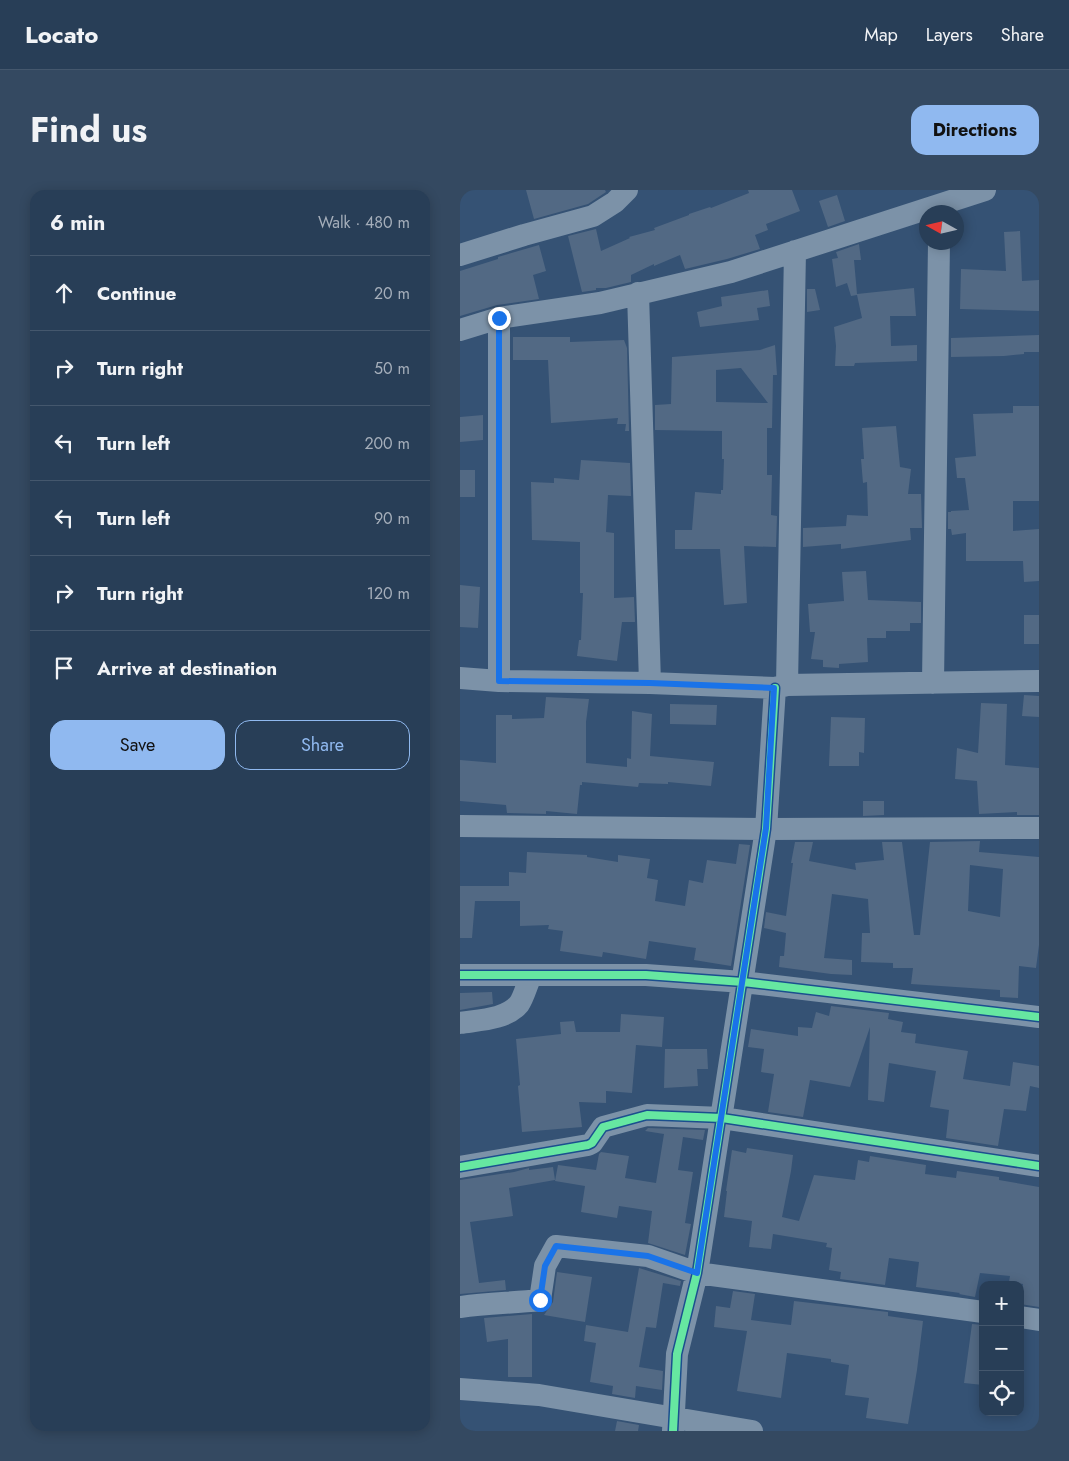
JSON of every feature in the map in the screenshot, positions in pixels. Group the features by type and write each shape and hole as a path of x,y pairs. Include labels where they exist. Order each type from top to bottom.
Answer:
{"street":[{"path":"460,255 593,216 615,202 627,190"},
{"path":"949,205 985,190"},
{"path":"460,330 499,318 600,303 732,272 795,251 919,215"},
{"path":"933,683 939,250"},
{"path":"674,1424 677,1354 697,1273 722,1118 766,828 781,687 795,251"},
{"path":"638,293 650,683"},
{"path":"499,318 499,681"},
{"path":"460,678 499,681 781,687 1039,681"},
{"path":"460,826 1039,828"},
{"path":"460,975 646,975 743,982 1039,1017"},
{"path":"460,1023 494,1018 507,1013 519,1004 531,976"},
{"path":"460,1167 588,1145 592,1143 603,1127 647,1114 722,1118 1039,1166"},
{"path":"460,1307 487,1303 540,1300 545,1266 556,1246 648,1256 697,1273 979,1311"},
{"path":"1024,1318 1039,1320"},
{"path":"460,1389 539,1395 674,1424 752,1431"}],"building":[{"path":"526,190 605,190 606,192 588,204 534,219"},
{"path":"748,190 792,190 800,211 766,224 768,230 755,235 760,249 685,269 680,255 631,275 631,282 582,292 568,236 596,229 601,251 629,237 655,230 654,228 689,214 711,208 749,193"},
{"path":"837,195 845,221 828,227 819,201"},
{"path":"1020,231 1022,281 1039,280 1039,311 960,309 961,269 1006,271 1004,232"},
{"path":"859,244 861,260 854,260 857,294 914,288 916,316 890,316 891,346 917,345 917,361 855,363 854,366 835,366 836,346 834,327 862,318 857,295 851,296 847,283 836,287 832,259 838,258 836,252"},
{"path":"539,245 546,271 533,275 539,299 497,305 460,316 460,271"},
{"path":"807,289 815,289 820,310 807,312"},
{"path":"768,290 770,306 757,308 759,320 700,327 697,312 722,306 721,297"},
{"path":"1039,335 1039,352 1024,352 1024,354 1004,356 951,357 951,338"},
{"path":"513,337 570,337 570,342 624,340 627,348 629,431 625,431 626,424 617,424 618,418 551,423 548,360 513,360"},
{"path":"775,345 777,375 773,375 772,428 767,428 767,475 772,475 771,515 777,516 776,547 744,546 747,603 724,605 720,549 675,549 675,530 692,530 695,492 721,494 721,490 723,490 724,459 722,459 722,431 655,430 655,405 671,404 672,357 760,350","holes":["741,368 768,403 716,402 716,370"]},
{"path":"1013,406 1039,406 1039,501 1013,501 1013,531 1039,529 1039,581 1024,582 1023,561 966,561 966,533 952,535 951,529 948,529 948,512 969,510 965,478 957,478 955,458 976,456 973,414 1013,413"},
{"path":"483,415 483,440 460,442 460,417"},
{"path":"896,426 900,467 911,469 908,494 921,494 922,528 910,528 911,540 841,549 841,544 803,547 803,528 846,526 847,515 868,516 867,482 863,483 861,459 864,459 862,428"},
{"path":"581,460 630,463 631,496 608,495 606,532 614,533 614,598 634,597 635,622 622,622 617,661 577,656 579,640 581,640 583,593 580,593 580,542 532,540 531,482 554,483 554,478 579,480"},
{"path":"460,470 475,470 475,497 460,497"},
{"path":"866,571 868,600 921,602 921,623 910,623 910,631 886,631 886,638 867,638 868,662 839,664 839,668 823,667 823,660 811,659 815,632 810,632 808,604 844,601 842,572"},
{"path":"460,585 480,587 478,628 460,627"},
{"path":"1024,615 1039,615 1039,644 1024,644"},
{"path":"1024,695 1039,696 1039,717 1022,716"},
{"path":"546,697 589,699 586,722 586,763 627,767 627,758 631,759 632,711 652,714 650,756 714,762 711,786 668,782 668,784 639,783 638,787 582,782 582,785 580,785 577,814 546,811 546,814 507,813 506,805 460,801 460,760 496,763 496,715 512,715 512,719 544,718"},
{"path":"981,703 1007,704 1005,765 1039,768 1039,815 1017,815 1017,812 979,814 977,781 955,779 957,748 978,753"},
{"path":"670,704 717,705 716,725 670,724"},
{"path":"831,717 865,718 864,753 859,752 859,766 829,766"},
{"path":"863,801 884,801 884,815 863,816"},
{"path":"980,841 979,852 1039,857 1039,945 1036,968 1019,966 1018,998 1000,997 1000,990 911,984 913,968 893,968 893,963 861,962 862,933 870,933 868,899 832,894 824,958 852,960 852,975 779,967 780,956 784,956 786,933 764,928 766,912 786,916 795,842 813,842 809,861 856,870 855,863 884,860 882,842 902,842 914,935 920,935 930,842","holes":["970,865 1003,869 1000,917 968,911"]},
{"path":"739,844 750,845 731,966 694,960 696,948 649,941 646,959 603,952 602,957 560,951 563,931 548,929 549,925 520,926 520,901 475,901 472,938 460,938 460,886 509,886 509,872 526,873 527,852 587,855 587,857 618,862 618,855 650,859 647,878 658,880 655,901 685,906 689,880 703,883 707,860 736,864"},
{"path":"492,992 493,1004 460,1010 460,993"},
{"path":"831,1006 889,1013 888,1019 903,1022 901,1032 916,1034 915,1043 968,1051 963,1079 1010,1086 1013,1062 1039,1066 1039,1088 1030,1086 1026,1111 1004,1109 998,1146 946,1138 949,1110 930,1107 936,1071 889,1063 884,1102 868,1100 870,1027 850,1087 810,1080 803,1117 768,1112 774,1074 761,1072 764,1049 748,1047 751,1029 798,1036 798,1027 812,1028 816,1012 829,1016"},
{"path":"621,1014 664,1017 662,1047 636,1045 632,1093 606,1091 606,1103 579,1102 582,1127 522,1132 516,1039 561,1034 560,1022 574,1021 576,1032 620,1032"},
{"path":"665,1049 707,1049 708,1069 697,1069 698,1086 664,1088"},
{"path":"648,1128 705,1130 703,1140 683,1137 678,1170 693,1172 685,1223 691,1224 685,1255 648,1243 652,1211 619,1206 617,1218 581,1212 585,1186 555,1181 558,1165 596,1170 601,1152 629,1156 625,1178 656,1183 664,1134 645,1131"},
{"path":"747,1148 793,1155 782,1217 799,1221 814,1175 855,1180 858,1160 869,1162 870,1156 926,1165 925,1174 956,1178 957,1171 999,1177 999,1180 1039,1187 1039,1307 1024,1305 1024,1281 1009,1281 1010,1276 980,1273 975,1297 916,1287 919,1262 889,1258 885,1285 840,1279 841,1272 829,1270 832,1248 826,1247 827,1243 773,1234 771,1249 749,1247 752,1221 724,1217 732,1150 746,1153"},
{"path":"553,1167 555,1180 509,1188 513,1216 470,1222 479,1283 505,1280 506,1290 460,1294 460,1180 529,1168 529,1170"},
{"path":"639,1268 681,1281 680,1286 663,1283 656,1328 646,1327 639,1367 663,1371 662,1390 636,1386 635,1398 612,1394 613,1386 590,1382 596,1343 584,1341 586,1325 628,1332"},
{"path":"557,1272 592,1277 585,1322 544,1315 553,1302"},
{"path":"733,1291 755,1294 751,1320 791,1325 794,1301 888,1312 888,1316 923,1321 908,1424 866,1418 869,1398 845,1395 849,1365 831,1362 831,1359 787,1353 781,1398 737,1391 747,1331 714,1327 716,1306 730,1308"},
{"path":"532,1314 532,1377 508,1377 508,1339 487,1342 484,1318"},
{"path":"972,1324 979,1325 979,1385 964,1383"},
{"path":"617,1421 639,1425 638,1431 615,1431"}],"cycle path":[{"path":"673,1431 677,1354 697,1273 766,829 775,688"},
{"path":"460,975 646,975 743,982 1039,1017"},
{"path":"460,1167 588,1145 592,1143 603,1127 647,1115 722,1118 1039,1166"}],"route":[{"path":"499,318 499,681 650,683 774,688 766,828 697,1273 648,1256 556,1246 545,1266 540,1300"}]}
